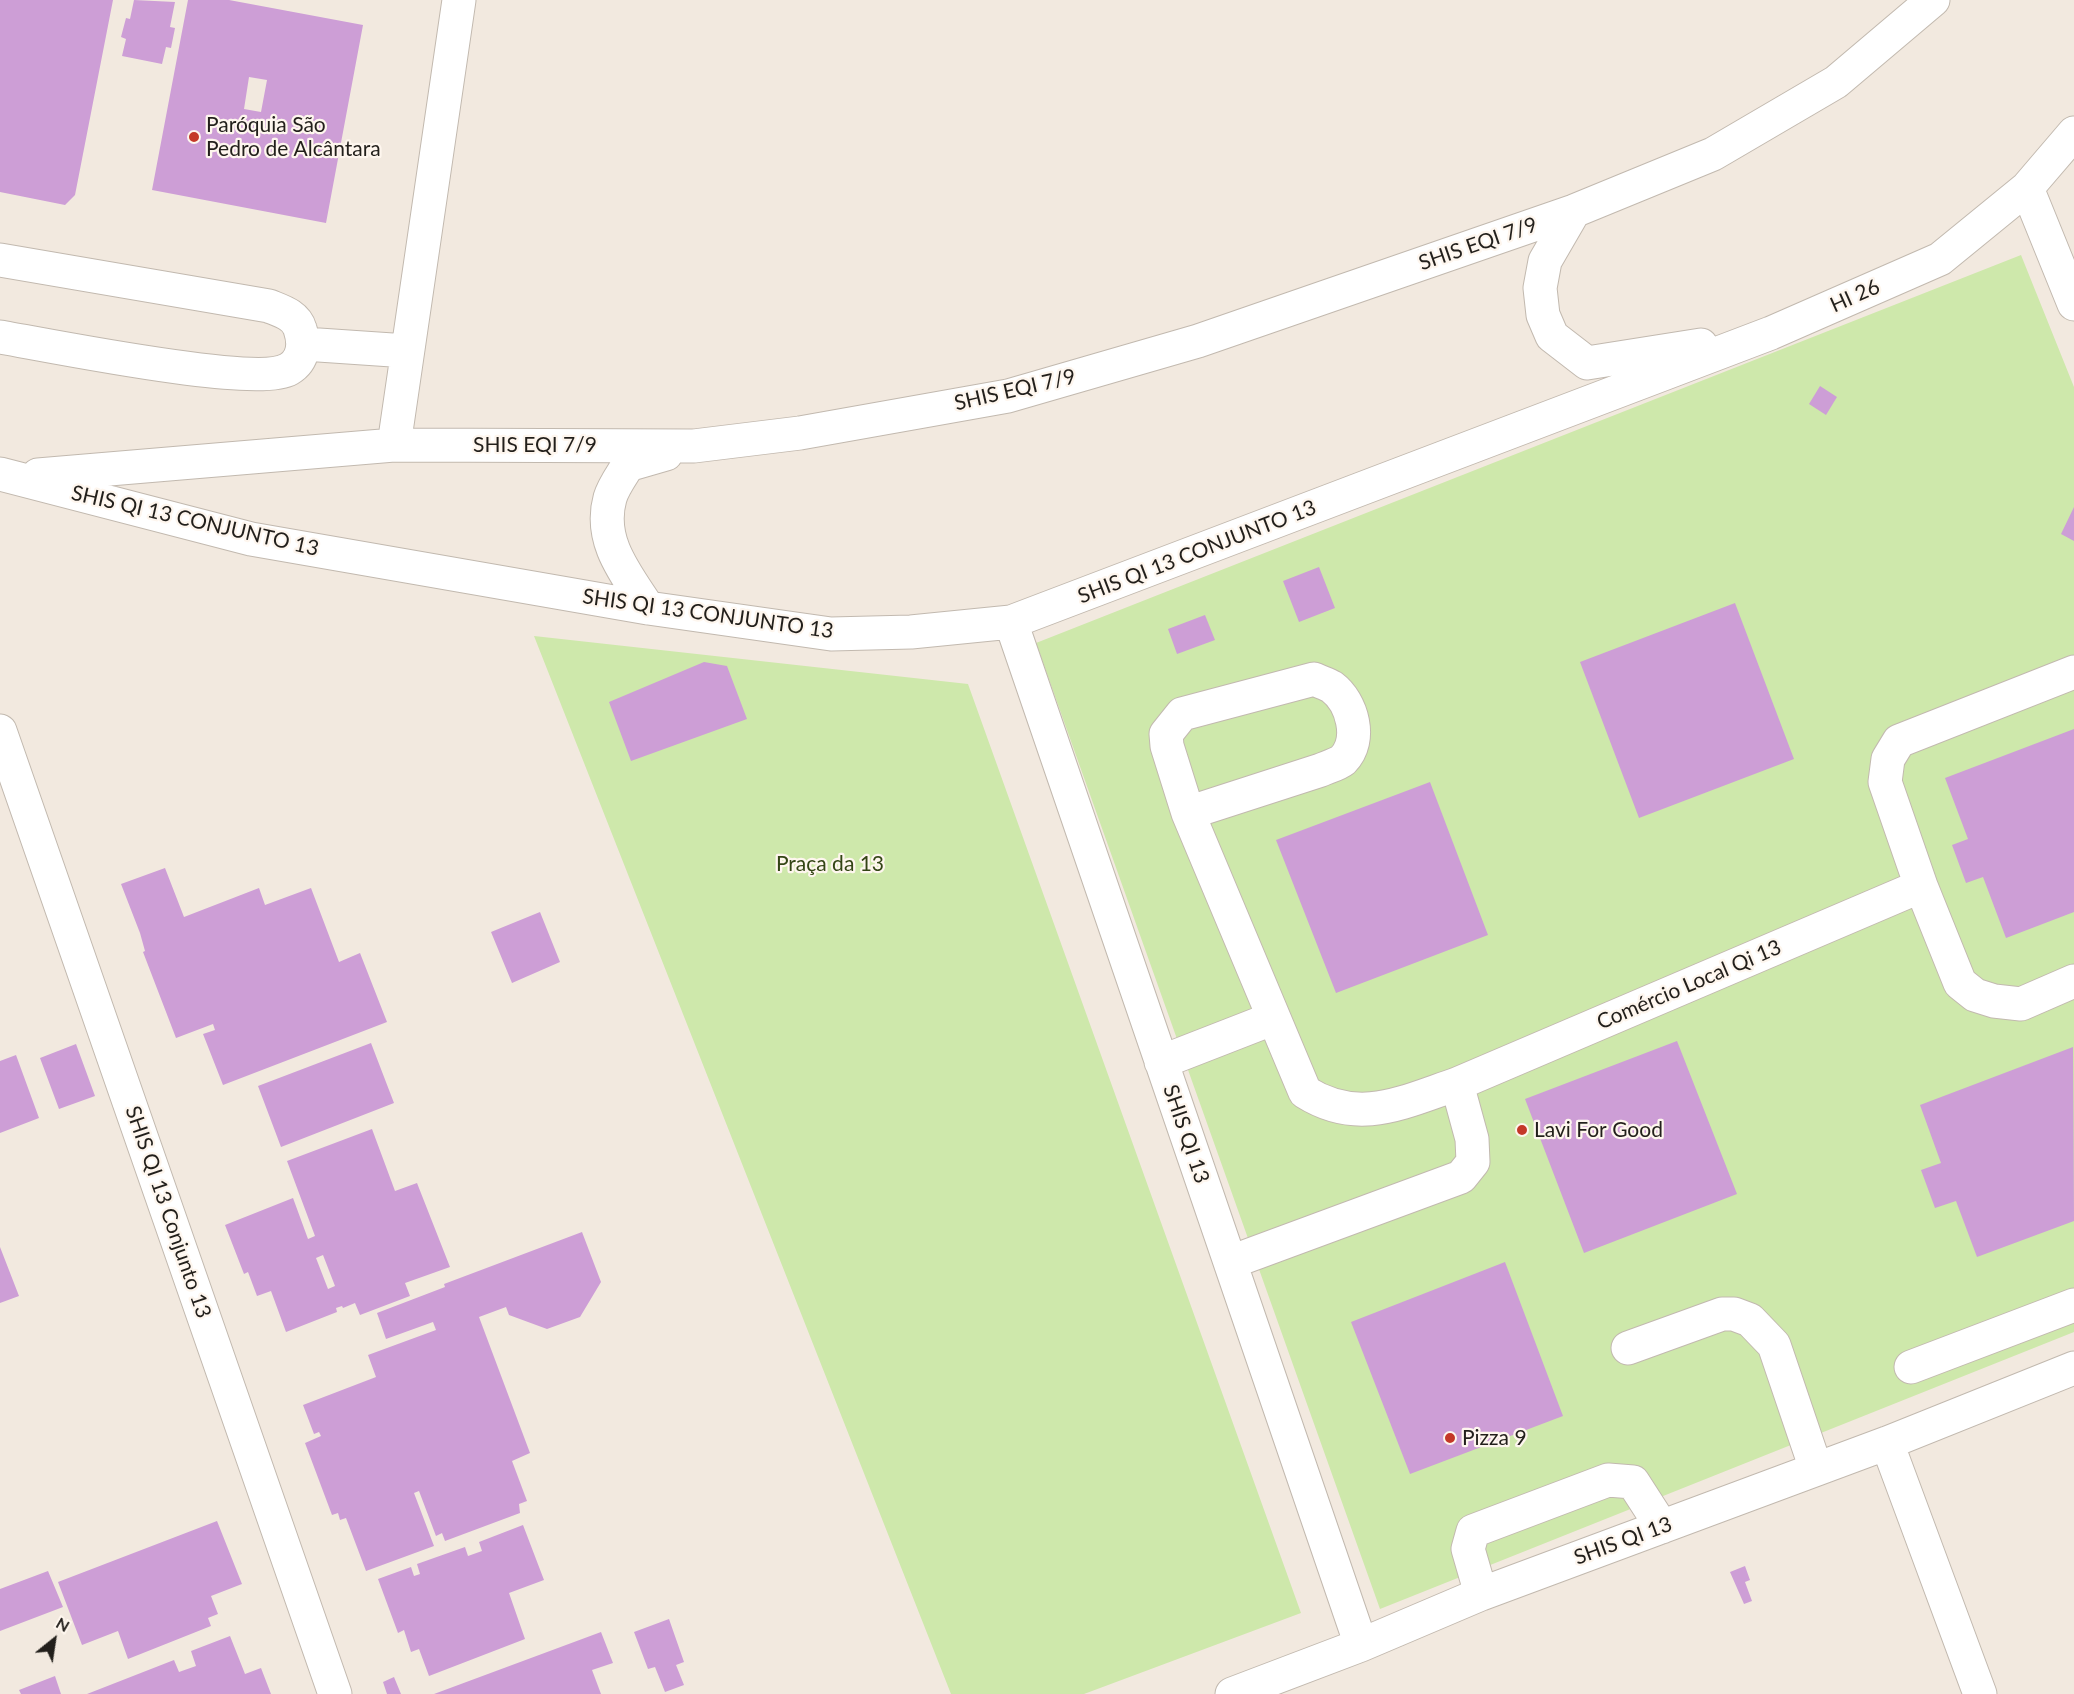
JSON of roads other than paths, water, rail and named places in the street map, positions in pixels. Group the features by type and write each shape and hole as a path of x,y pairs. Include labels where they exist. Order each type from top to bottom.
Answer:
{"street":[{"path":"394,445 459,0"},
{"name":"SHIS EQI 7/9","path":"8,476 394,445 694,446 800,433 1008,396 1198,341 1574,211 1713,154 1836,82 1933,0"},
{"name":"HI 26","path":"1771,333 1940,260 2027,188 2074,133"},
{"path":"2027,188 2074,304"},
{"path":"1574,211 1545,261 1540,288 1543,315 1552,336 1587,363 1771,333"},
{"path":"0,260 269,306 287,313 300,326 304,344 300,358 288,370 262,374 167,366 0,337"},
{"name":"SHIS QI 13 CONJUNTO 13","path":"8,476 251,539 648,608 831,634 912,632 1011,622 1771,333"},
{"path":"304,344 407,351"},
{"path":"648,608 613,554 607,524 610,497 628,465 694,446"},
{"name":"SHIS QI 13","path":"1011,622 1361,1645"},
{"path":"2074,672 1899,741 1888,759 1885,782 1921,886 1960,983 1975,995 1994,1001 2021,1004 2074,981"},
{"name":"Comércio Local Qi 13","path":"1188,813 1321,770 1343,760 1352,746 1353,725 1348,705 1332,687 1314,679 1182,714 1166,734 1167,746 1188,813 1305,1092 1323,1103 1377,1110 1457,1084 1921,886"},
{"name":"SHIS QI 13 Conjunto 13","path":"0,731 335,1694"},
{"path":"1161,1062 1274,1018"},
{"path":"1231,1262 1461,1177 1473,1162 1472,1139 1457,1084"},
{"path":"1911,1367 2074,1305"},
{"path":"1628,1348 1722,1314 1734,1314 1750,1320 1773,1345 1816,1469"},
{"name":"SHIS QI 13","path":"1232,1694 1361,1645 1481,1594 1887,1443 2074,1368"},
{"path":"1887,1443 1980,1694"},
{"path":"1481,1594 1468,1549 1473,1531 1575,1492 1608,1480 1633,1482 1662,1527"}],"place":[{"name":"Paróquia São Pedro de Alcântara","path":"194,137"},
{"name":"Lavi For Good","path":"1522,1130"},
{"name":"Pizza 9","path":"1450,1438"}],"park label":[{"name":"Praça da 13","path":"830,864"}]}
